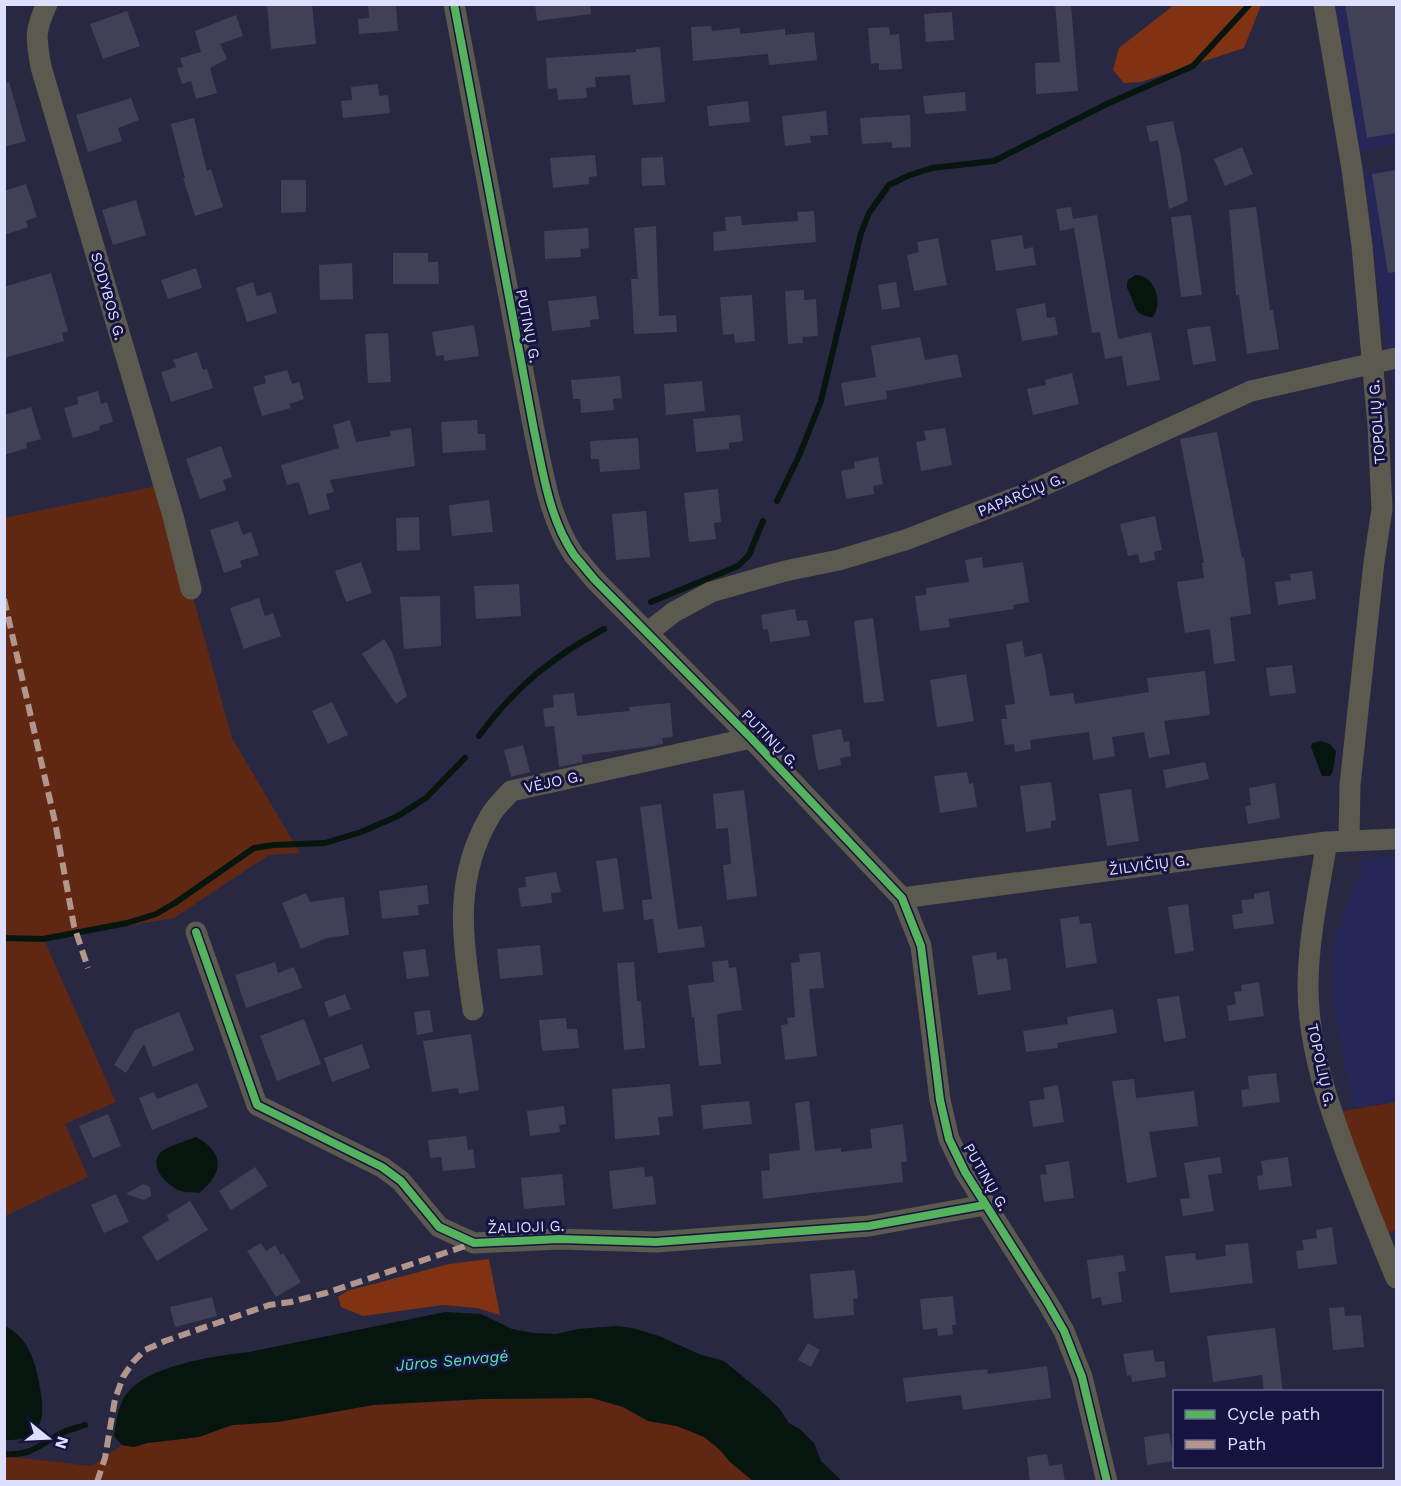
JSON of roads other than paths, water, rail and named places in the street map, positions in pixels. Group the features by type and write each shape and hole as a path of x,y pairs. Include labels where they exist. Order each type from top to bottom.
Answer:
{"street":[{"name":"SODYBOS G.","path":"47,4 37,26 40,67 173,516 191,589"},
{"name":"PUTINŲ G.","path":"454,4 521,362 547,492 558,525 574,554 595,580 751,738 902,898 921,946 940,1100 949,1139 965,1172 1064,1331 1082,1377 1107,1482"},
{"name":"TOPOLIŲ G.","path":"1324,4 1352,169 1373,363 1382,509 1374,562 1350,785 1349,840"},
{"name":"PAPARČIŲ G.","path":"647,633 674,612 711,592 839,560 905,540 1025,494 1251,391 1396,358"},
{"name":"VĖJO G.","path":"473,1010 462,921 464,888 472,857 490,815 511,791 751,738"},
{"name":"ŽILVIČIŲ G.","path":"902,898 1327,842 1396,839"},
{"name":"TOPOLIŲ G.","path":"1327,842 1311,928 1308,986 1312,1027 1324,1089 1333,1119 1396,1278"},
{"name":"ŽALIOJI G.","path":"196,932 257,1105 382,1167 401,1182 439,1227 474,1243 559,1239 656,1242 870,1226 985,1204"}],"water":[{"path":"1135,275 1148,280 1156,291 1157,305 1153,317 1142,315 1135,307 1127,286 1128,280"},
{"path":"1321,741 1330,744 1336,751 1330,776 1322,776 1311,747 1312,743"},
{"path":"196,1137 205,1143 216,1156 217,1171 199,1193 183,1192 170,1185 161,1175 157,1169 157,1157 169,1147"},
{"path":"445,1312 481,1314 512,1329 534,1333 556,1334 578,1329 616,1326 632,1328 659,1336 699,1354 724,1361 764,1394 779,1408 789,1423 801,1430 814,1443 821,1461 842,1481 753,1481 704,1437 677,1426 648,1421 623,1407 592,1398 482,1399 373,1405 278,1422 232,1425 199,1437 147,1443 134,1447 122,1445 114,1436 119,1410 125,1396 135,1385 164,1370 218,1356 249,1352"},
{"path":"5,1326 20,1337 30,1352 42,1399 42,1410 39,1426 34,1432 27,1437 5,1440"}],"waterway":[{"path":"777,501 799,456 821,401 861,233 869,213 889,185 932,168 994,161 1109,103 1193,66 1250,4"},
{"path":"651,602 738,566 749,555 763,521"},
{"path":"479,736 506,703 535,675 567,651 604,629"},
{"path":"4,938 43,939 127,923 156,914 254,848 325,843 361,832 398,816 426,798 465,758"},
{"name":"Jūros Senvagė","path":"4,1454 27,1452 61,1433 85,1425"}]}
